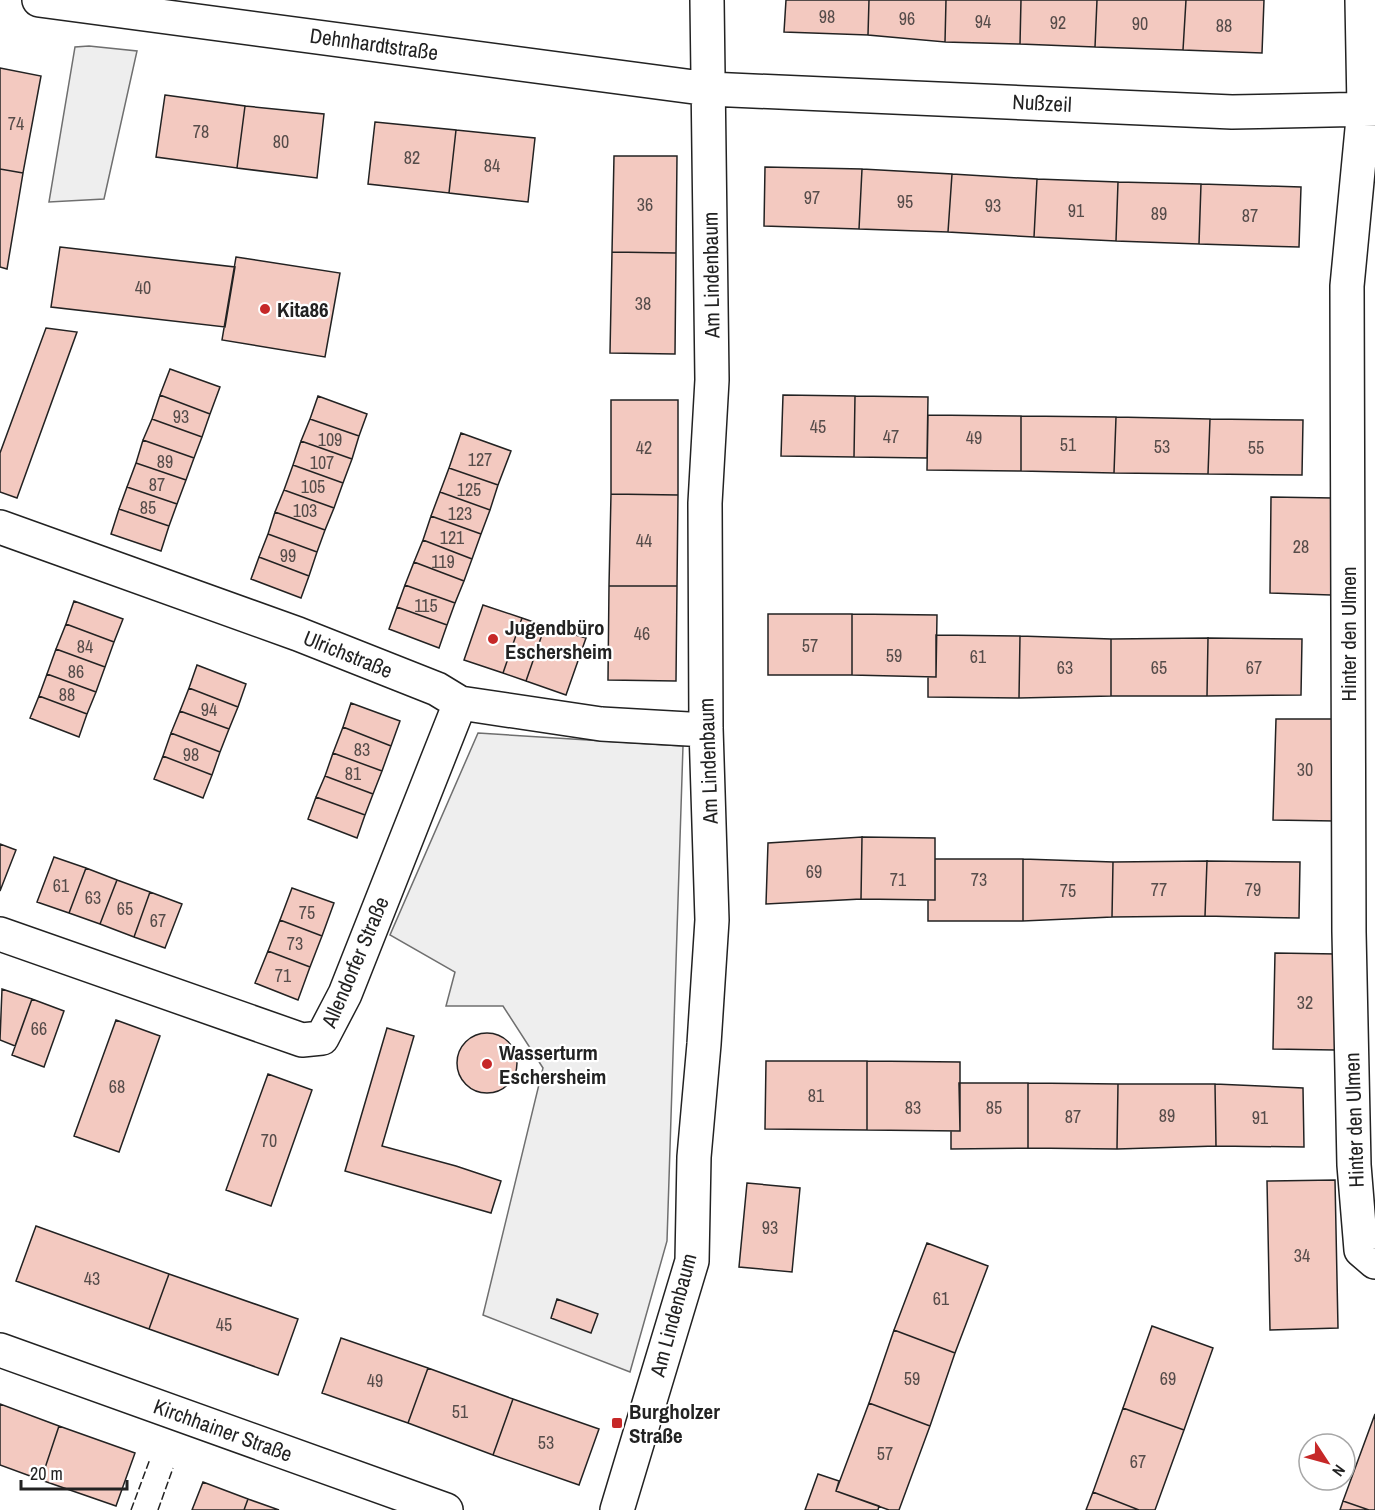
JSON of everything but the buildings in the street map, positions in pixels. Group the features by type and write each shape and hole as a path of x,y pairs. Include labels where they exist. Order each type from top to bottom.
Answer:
{"street":[{"name":"Dehnhardtstraße","path":"39,0 709,89"},
{"name":"Am Lindenbaum","path":"617,1510 692,1261 694,1156 712,920 706,730 705,503 712,380 707,0"},
{"name":"Hinter den Ulmen","path":"1362,0 1370,108 1347,286 1349,921 1354,1165 1360,1250 1375,1262"},
{"name":"Nußzeil","path":"709,89 1232,112 1370,108"},
{"name":"Ulrichstraße","path":"0,527 298,634 436,689 459,703 601,724 706,730"},
{"name":"Allendorfer Straße","path":"0,934 302,1040 322,1038 345,994 459,703"},
{"name":"Kirchhainer Straße","path":"0,1350 446,1510"}],"shaded area":[{"path":"89,46 137,51 104,199 49,202 75,47"},
{"path":"478,733 683,746 667,1241 630,1372 483,1315 543,1068 503,1006 446,1006 455,972 390,935"}],"fence":[{"path":"131,1510 150,1459"},
{"path":"158,1510 173,1468"}],"place":[{"name":"Kita86","path":"265,309"},
{"name":"Jugendbüro Eschersheim","path":"493,639"},
{"name":"Wasserturm Eschersheim","path":"487,1064"},
{"name":"Burgholzer Straße","path":"617,1423"}]}
